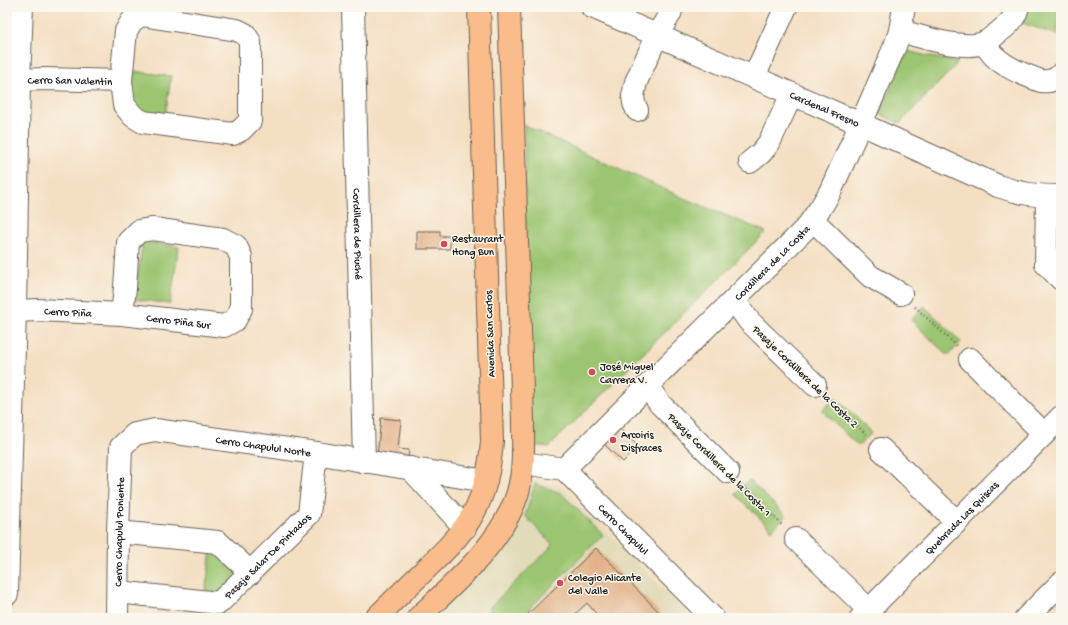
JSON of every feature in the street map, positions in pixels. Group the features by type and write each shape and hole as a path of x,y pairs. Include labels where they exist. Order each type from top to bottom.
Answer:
{"main road":[{"name":"Avenida San Carlos","path":"376,618 453,542 465,528 481,497 490,461 492,441 479,7"},
{"path":"418,618 478,560 496,536 506,520 514,502 520,483 523,463 522,387 509,7"}],"street":[{"path":"7,594 22,7"},
{"name":"Cordillera de Piuché","path":"353,7 364,462"},
{"name":"Cardenal Fresno","path":"592,7 1004,188 1023,194 1054,196"},
{"path":"637,110 633,96 636,82 657,35 670,14 672,7"},
{"path":"754,77 786,7"},
{"name":"Cordillera de La Costa","path":"564,469 813,220 830,192 889,60 900,31 904,7"},
{"path":"900,31 945,43 972,45 984,43 1012,20 1018,7"},
{"path":"141,15 237,30 245,34 250,42 250,121 241,130 233,134 144,122 133,116 124,105 121,81 126,31 132,21 141,15"},
{"path":"984,43 999,60 1018,72 1045,82 1054,80 1061,74"},
{"name":"Cerro San Valentin","path":"19,80 44,79 121,81"},
{"path":"750,162 761,153 769,143 792,94"},
{"path":"1054,196 1046,264 1061,279"},
{"path":"813,220 870,276 901,294"},
{"name":"Cerro Piña Sur","path":"153,229 223,239 236,246 241,257 241,309 235,320 224,326 122,314 128,242 139,231 153,229"},
{"name":"Pasaje Cordillera de la Costa 2","path":"734,300 749,321 815,385"},
{"name":"Cerro Piña","path":"14,310 122,314"},
{"path":"970,359 1044,434"},
{"name":"Pasaje Cordillera de la Costa 1","path":"647,386 660,404 728,472"},
{"name":"Quebrada Las Quiscas","path":"865,614 1061,417"},
{"name":"Cerro Chapulul Norte","path":"121,447 135,434 155,430 316,453 486,481"},
{"name":"Cerro Chapulul Poniente","path":"117,618 121,447"},
{"path":"881,450 957,522"},
{"name":"Pasaje Salar De Pintados","path":"118,592 219,603 310,514 316,453"},
{"path":"523,463 564,469"},
{"path":"410,468 465,528"},
{"name":"Cerro Chapulul","path":"564,469 713,618"},
{"path":"118,532 218,542 251,573"},
{"path":"796,539 865,614"},
{"path":"1026,618 1061,583"}],"path":[{"path":"901,294 970,359"},
{"name":"Pasaje Cordillera de la Costa 2","path":"815,385 881,450"},
{"name":"Pasaje Cordillera de la Costa 1","path":"728,472 796,539"}],"shaded area":[{"name":"Colegio Alicante del Valle","path":"531,480 560,486 692,618 428,618 497,548 518,521"}],"green space":[{"path":"1025,7 1060,7 1057,35 1022,23"},
{"path":"907,51 958,63 900,123 879,114"},
{"path":"132,71 171,76 165,117 126,112"},
{"path":"524,125 686,199 766,232 549,447 529,445"},
{"path":"143,242 179,247 170,304 134,299"},
{"path":"924,306 961,342 948,356 911,320"},
{"path":"835,397 872,433 858,446 822,411"},
{"path":"749,480 786,516 772,530 735,494"},
{"path":"535,484 561,493 603,535 520,618 497,618 488,609 553,545 525,516"},
{"path":"211,550 241,575 218,597 205,595"}],"building":[{"path":"417,231 440,231 440,236 450,236 450,249 417,249"},
{"path":"381,418 401,420 398,449 409,450 408,459 377,456"},
{"path":"620,429 638,446 623,462 604,444"},
{"path":"596,548 665,618 600,618 587,603 571,618 524,618"}],"place":[{"name":"Restaurant Hong Bun","path":"444,244"},
{"name":"José Miguel Carrera V.","path":"592,372"},
{"name":"Arcoiris Disfraces","path":"613,440"},
{"name":"Colegio Alicante del Valle","path":"560,583"}]}
